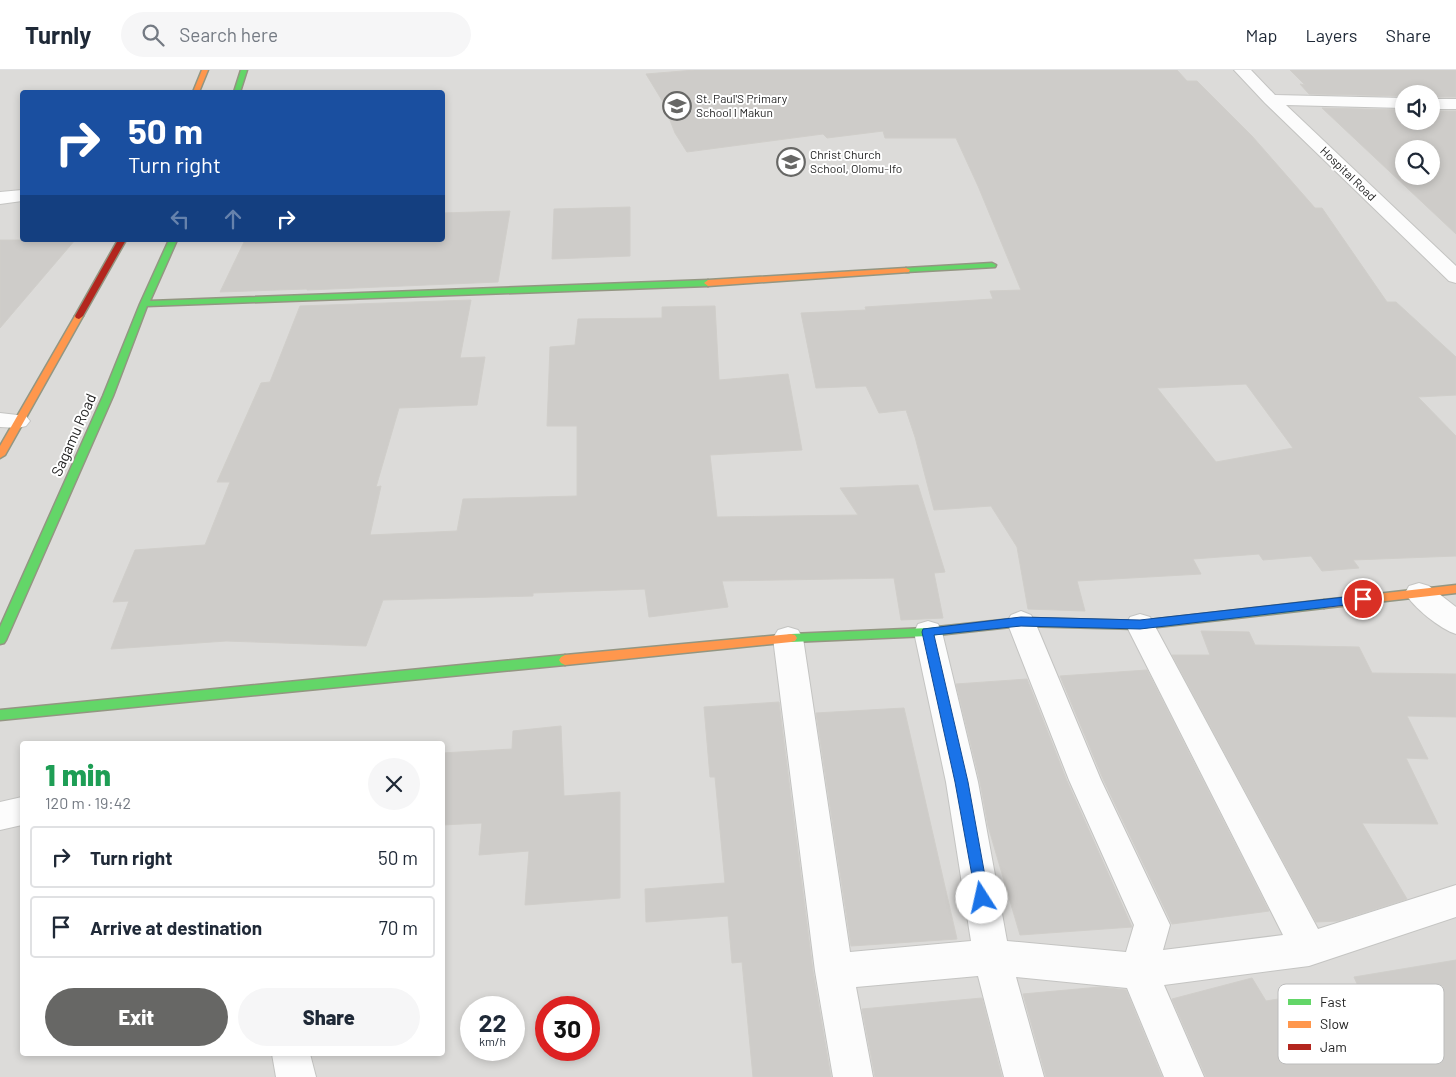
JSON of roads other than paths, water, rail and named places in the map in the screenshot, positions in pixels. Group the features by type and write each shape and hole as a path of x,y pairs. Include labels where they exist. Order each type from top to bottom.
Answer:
{"main road":[{"path":"197,90 205,70"},
{"path":"238,90 244,70"},
{"path":"0,456 9,421 85,308 121,242"},
{"name":"Sagamu Road","path":"0,640 108,396 144,304 172,242"},
{"path":"144,304 656,286 992,265"},
{"path":"0,715 788,638 928,632 1021,622 1140,625 1456,589"}],"street":[{"name":"Hospital Road","path":"1242,70 1271,100 1456,276"},
{"path":"1271,100 1395,103"},
{"path":"1440,104 1456,104"},
{"path":"0,198 20,196"},
{"path":"1419,593 1456,623"},
{"path":"1021,622 1085,780 1152,925 1139,971 1184,1077"},
{"path":"1140,625 1309,949"},
{"path":"928,632 962,782 992,957 1024,1077"},
{"path":"788,638 834,970 853,1077"},
{"path":"0,816 20,811"},
{"path":"834,970 992,957 1139,971 1309,949 1456,900"},
{"path":"291,1056 296,1077"}],"place":[{"name":"St. Paul'S Primary School I Makun","path":"677,106"},
{"name":"Christ Church School, Olomu-Ifo","path":"791,162"}]}
